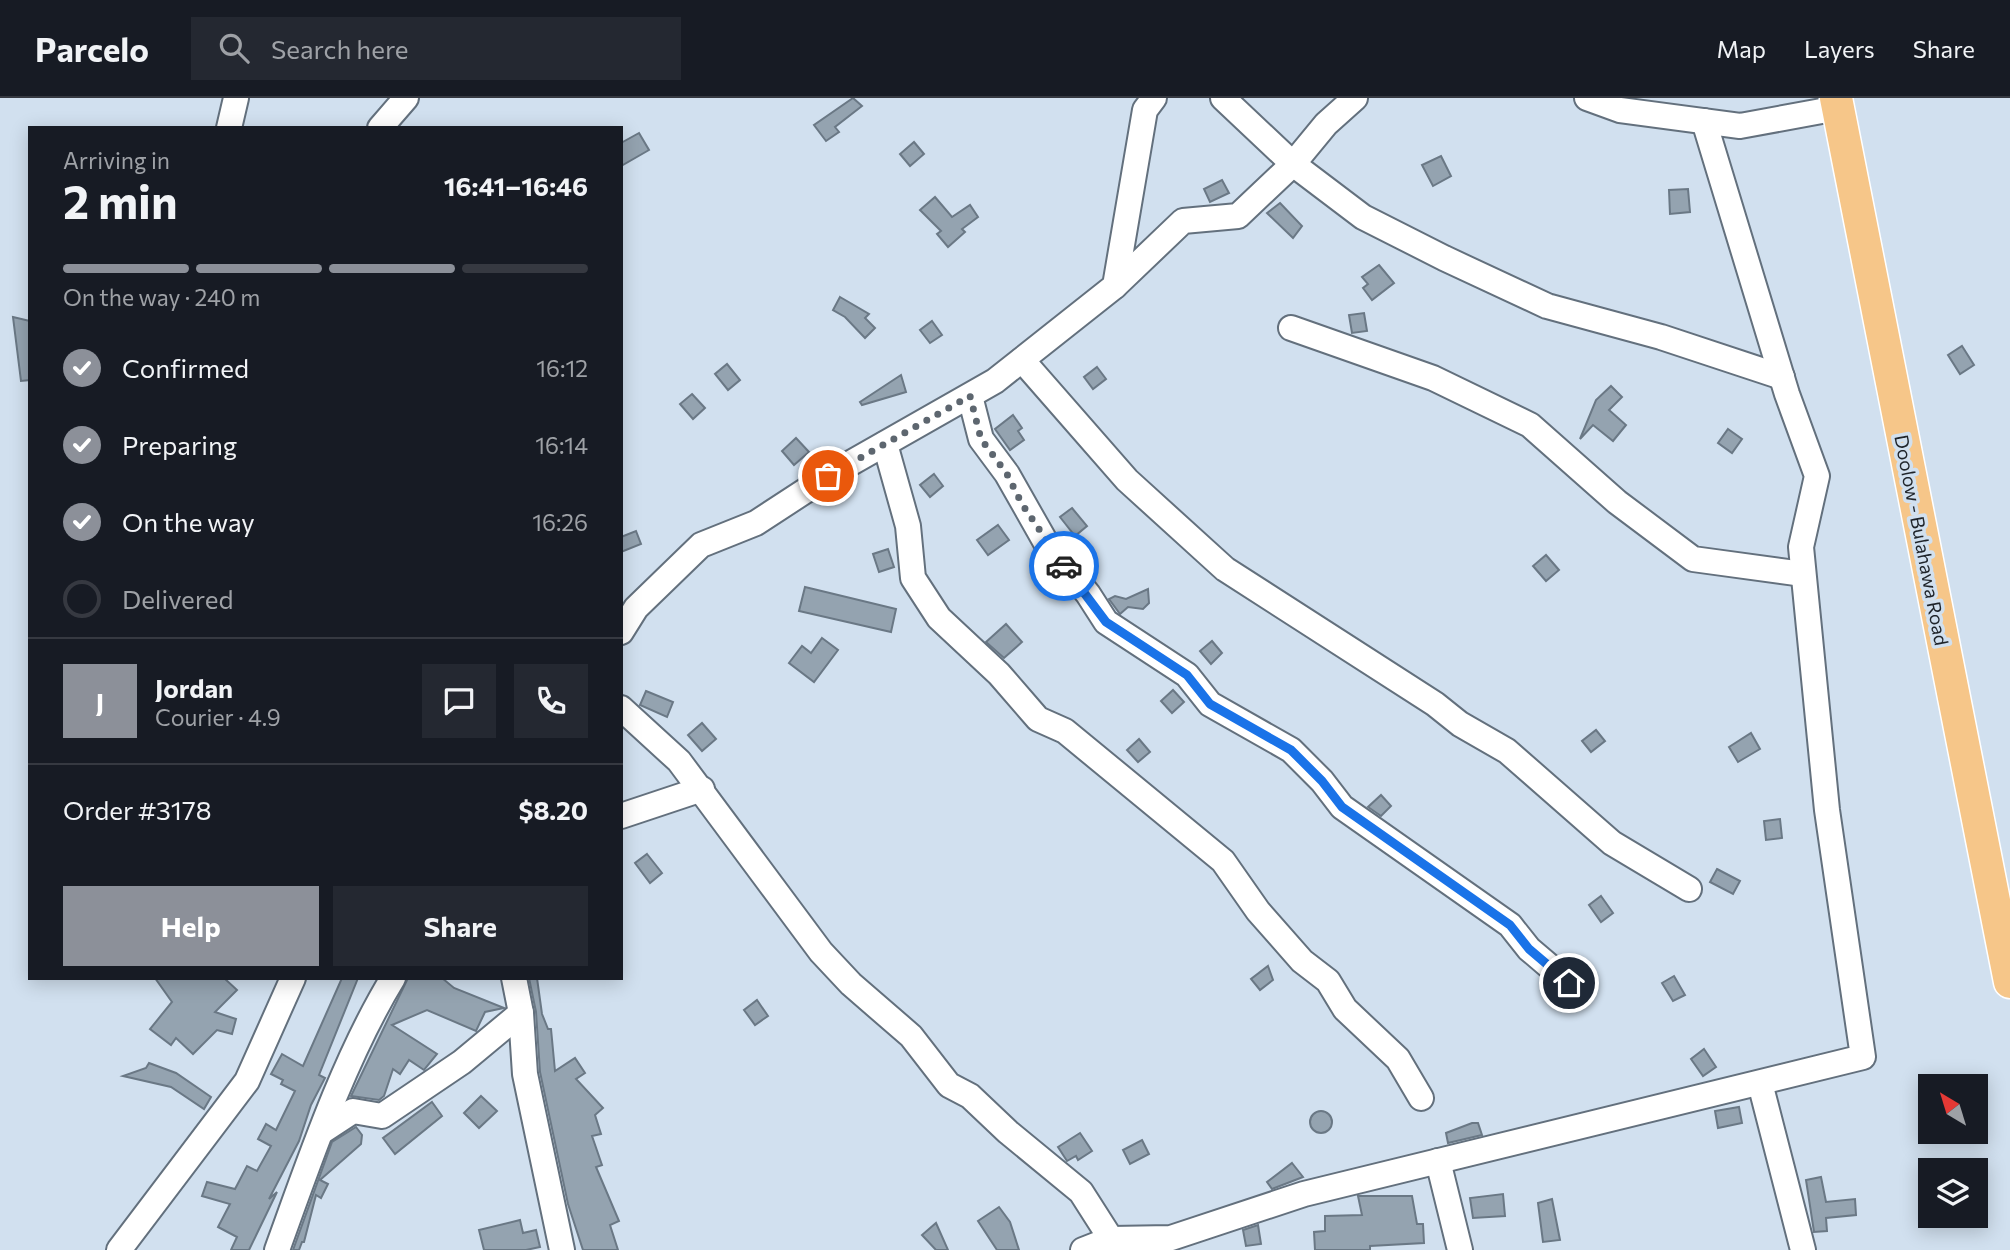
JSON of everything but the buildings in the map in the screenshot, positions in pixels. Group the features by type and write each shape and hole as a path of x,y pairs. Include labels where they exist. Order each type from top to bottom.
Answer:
{"main road":[{"name":"Doolow - Bulahawa Road","path":"1837,103 2010,982"}],"street":[{"path":"229,126 236,98"},
{"path":"382,126 406,98"},
{"path":"1115,286 1145,110 1154,98"},
{"path":"1223,98 1293,164 1363,217 1547,306 1661,337 1782,377"},
{"path":"623,629 636,608 701,545 756,523 828,476 970,396 1022,360 1115,286 1183,221 1238,216 1293,164 1326,124 1355,98"},
{"path":"1587,98 1620,110 1740,126 1837,103"},
{"path":"1083,1250 1111,1239 1171,1238 1304,1194 1863,1057 1827,810 1803,574 1801,547 1818,475 1782,377 1704,121"},
{"path":"1291,328 1433,378 1530,425 1617,502 1693,559 1803,574"},
{"path":"1022,360 1127,480 1225,569 1507,751 1612,843 1689,889"},
{"path":"970,396 981,439 1007,474 1045,541 1088,594 1106,622 1187,675 1210,704 1291,750 1322,781 1342,807 1510,925 1529,949 1569,983"},
{"path":"885,444 908,526 913,578 939,618 999,674 1038,719 1065,731 1223,861 1258,911 1302,961 1328,981 1345,1009 1398,1059 1421,1098"},
{"path":"623,710 679,761 702,789 821,952 851,984 911,1036 949,1085 970,1096 1008,1132 1081,1192 1111,1239"},
{"path":"623,815 702,789"},
{"path":"119,1250 247,1081 292,980"},
{"path":"375,980 375,1010"},
{"path":"277,1250 320,1133 375,1010 392,980"},
{"path":"514,980 521,1013 525,1074 562,1250"},
{"path":"320,1133 353,1111 382,1116 462,1062 521,1013"},
{"path":"1760,1083 1803,1250"},
{"path":"1438,1161 1460,1250"},
{"path":"140,1222 146,1250"}],"way so far":[{"path":"828,476 970,396 981,439 1007,474 1022,504 1064,566"}],"route":[{"path":"1064,566 1088,594 1106,622 1187,675 1210,704 1248,728 1291,750 1322,781 1342,807 1510,925 1529,949 1569,983"}]}
